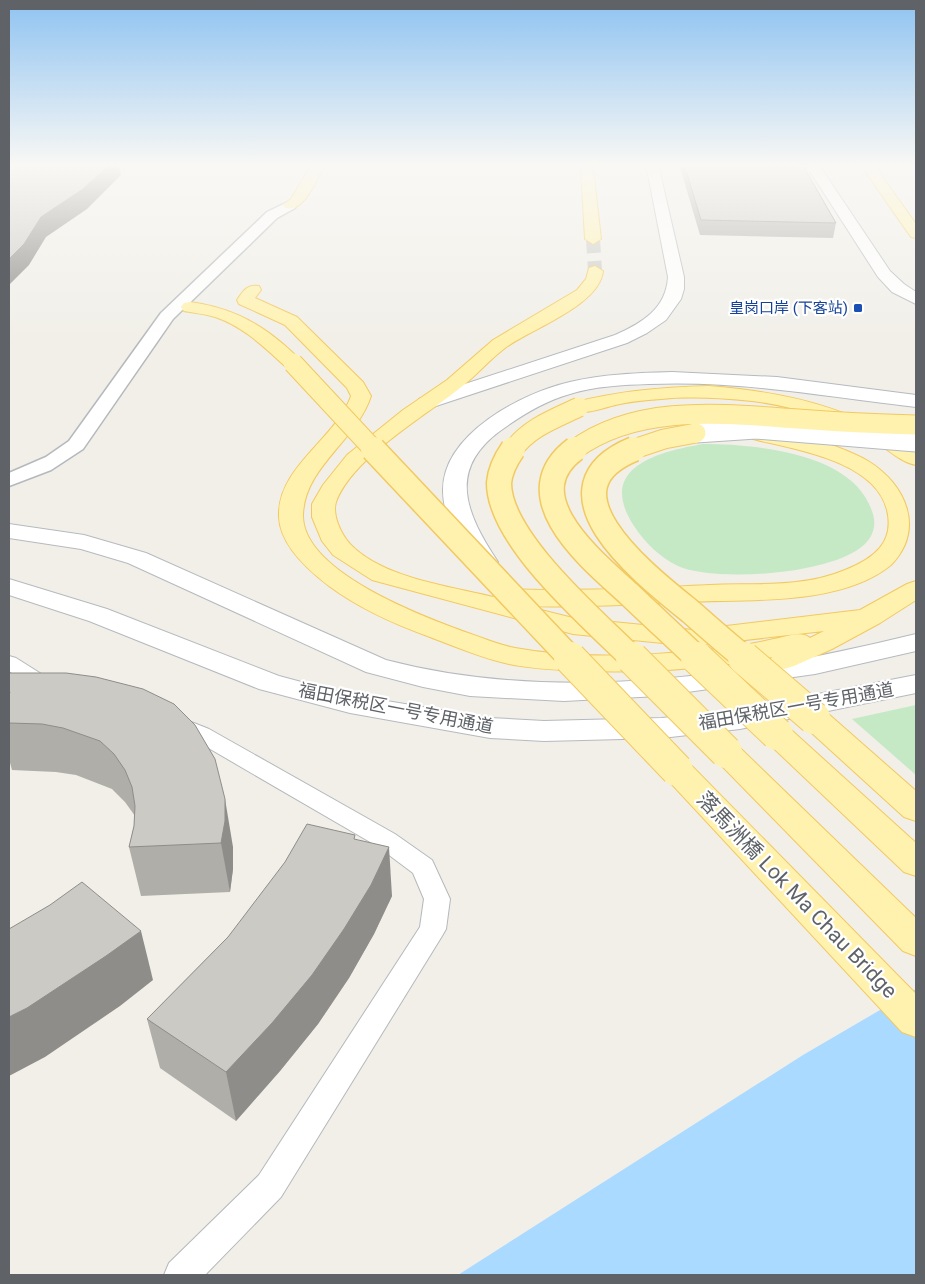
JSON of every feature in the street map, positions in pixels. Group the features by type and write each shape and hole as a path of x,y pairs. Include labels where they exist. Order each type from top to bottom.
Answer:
{"main road":[{"path":"591,224 592,239"},
{"path":"426,403 621,339 643,329 666,309 675,294 676,277 665,224"},
{"path":"851,224 884,274 898,288 916,299"},
{"path":"595,271 594,280 583,294 499,344 454,384 426,403 355,460 331,490 324,504 324,517 331,536 342,550 382,575 573,626 693,638 871,617"},
{"path":"252,290 245,300 291,321 356,386 361,396 356,414 328,444 298,488 291,509 294,530 305,549 331,575 360,596 437,631 506,655 622,664 675,663 736,655 825,635 871,617"},
{"name":"落馬洲橋 Lok Ma Chau Bridge","path":"190,307 215,310 248,324 293,363 502,588 916,1020"},
{"path":"693,377 761,382 832,392 916,415"},
{"path":"916,401 733,378 693,377 614,381 571,398 552,418 534,428 516,444 506,457 500,474 499,490 505,512 535,560 557,584 916,941"},
{"path":"502,588 477,551 455,503 453,486 457,467 468,449 506,416 531,402 677,392 719,392 758,397 833,415 871,430 916,459"},
{"path":"916,426 737,416 658,418 631,423 590,437 562,460 556,471 552,496 556,512 581,549 916,863"},
{"path":"916,442 756,429 696,433 648,443 626,452 611,462 600,474 594,488 594,505 601,521 632,559 916,809"},
{"path":"410,584 487,596 533,598 594,598 760,591 834,583 864,573 885,561 897,548 905,532 904,516 896,498 882,482 866,470 823,450 769,436 718,432 696,433"},
{"name":"福田保税区一号专用通道","path":"9,531 84,542 137,558 376,666 414,678 489,690 533,693 590,691 716,681 811,667 916,642"},
{"name":"福田保税区一号专用通道","path":"9,587 72,605 269,683 350,704 490,728 544,731 662,728 740,720 916,684"},
{"path":"716,681 800,654 871,617 916,589"},
{"path":"839,700 916,675"}],"street":[{"path":"9,480 38,470 61,458 76,445 167,316 263,224"},
{"path":"9,662 52,690 72,697"},
{"path":"157,718 176,723 201,734 386,840 423,867 437,899 433,930 270,1186 181,1275"}],"green space":[{"path":"703,444 746,446 796,454 819,462 840,473 857,486 869,504 874,520 871,536 858,549 837,560 780,572 721,574 696,571 672,563 654,549 634,526 624,506 622,490 627,477 637,466 651,458 685,447"},
{"path":"916,705 916,775 852,719"}],"water":[{"path":"916,989 916,1275 458,1275 803,1055"}],"building":[{"path":"9,224 37,224 24,244 9,259"},
{"path":"9,673 66,673 96,677 143,689 174,704 195,725 215,759 225,799 225,821 221,843 129,847 134,826 135,806 132,787 125,770 114,754 100,741 63,728 42,724 9,723"},
{"path":"307,824 355,835 354,839 389,847 371,885 344,929 312,975 272,1023 226,1072 147,1019 228,937 285,862"},
{"path":"82,882 141,931 27,1008 9,1017 9,929 50,905"}],"tunnel":[{"path":"593,239 595,271"}],"place":[{"name":"皇岗口岸 (下客站)","path":"858,308"}]}
